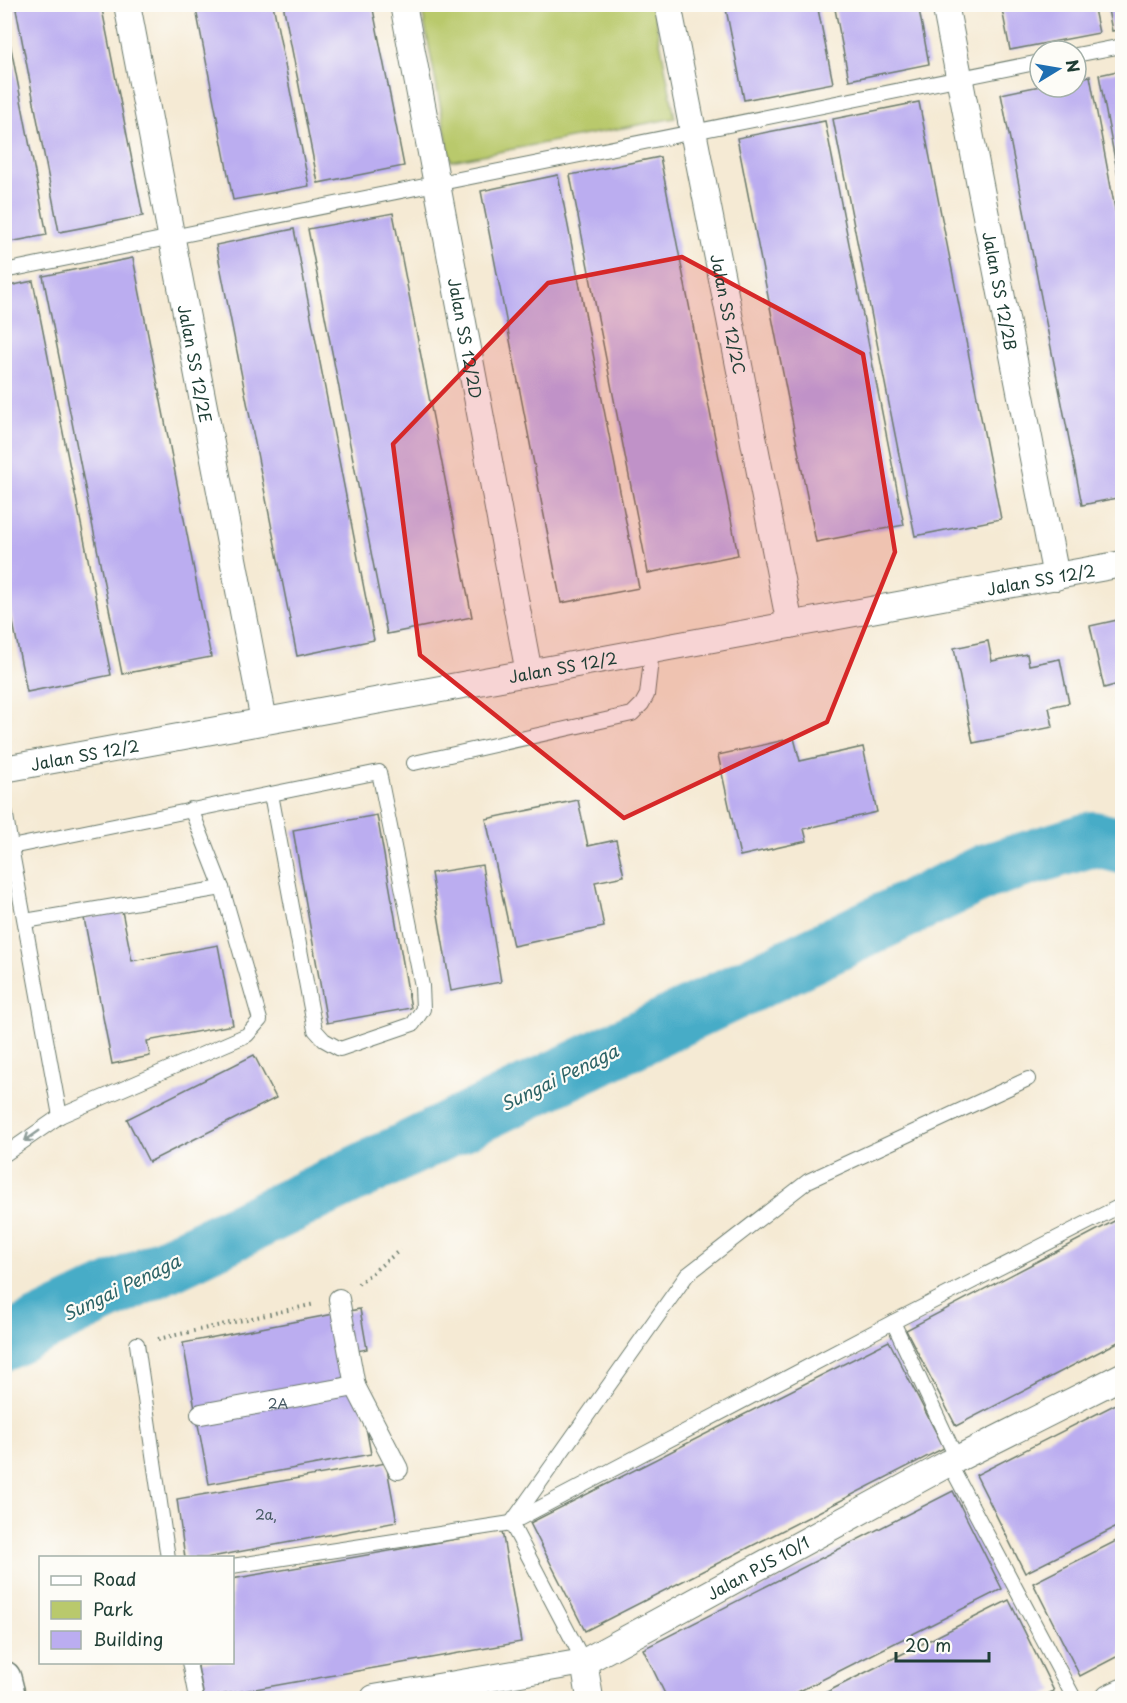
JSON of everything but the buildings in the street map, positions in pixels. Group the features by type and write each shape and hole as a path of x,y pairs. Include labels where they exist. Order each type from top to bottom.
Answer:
{"highway":[{"path":"4,1678 9,1698"}],"street":[{"name":"Jalan SS 12/2E","path":"127,4 264,722"},
{"name":"Jalan SS 12/2D","path":"403,4 530,673"},
{"name":"Jalan SS 12/2C","path":"668,4 790,625"},
{"name":"Jalan SS 12/2B","path":"945,4 1056,577"},
{"name":"Jalan SS 12/2","path":"4,769 1122,564"},
{"path":"339,1299 355,1386 398,1469"},
{"name":"Jalan PJS 10/1","path":"374,1698 584,1662 953,1461 1122,1376"},
{"path":"201,1414 355,1386"},
{"path":"584,1662 590,1698"},
{"path":"1109,1698 1122,1692"}],"lane":[{"path":"1088,53 1122,46"},
{"path":"4,271 1028,65"},
{"path":"414,763 632,714 647,695 652,651"},
{"path":"11,847 191,809 379,772 422,986 423,1009 413,1024 340,1049 324,1040 315,1030 271,794"},
{"path":"4,803 60,1116"},
{"path":"4,1155 60,1116 247,1035 260,1020 222,888 191,809"},
{"path":"25,921 222,888"},
{"path":"511,1523 687,1275 808,1181 1028,1079"},
{"path":"234,1566 511,1523 892,1322 1122,1205"},
{"path":"892,1322 953,1461 1074,1698"},
{"path":"137,1344 168,1556"},
{"path":"511,1523 584,1662"},
{"path":"189,1664 196,1698"}],"path":[{"path":"137,1344 339,1299 400,1250"}],"highlighted area":[{"path":"682,257 863,354 895,552 827,722 624,818 420,655 393,444 548,283"}],"green space":[{"path":"421,5 653,5 675,118 451,161"}],"waterway":[{"name":"Sungai Penaga","path":"4,1343 987,871 1093,839 1122,846"}]}
